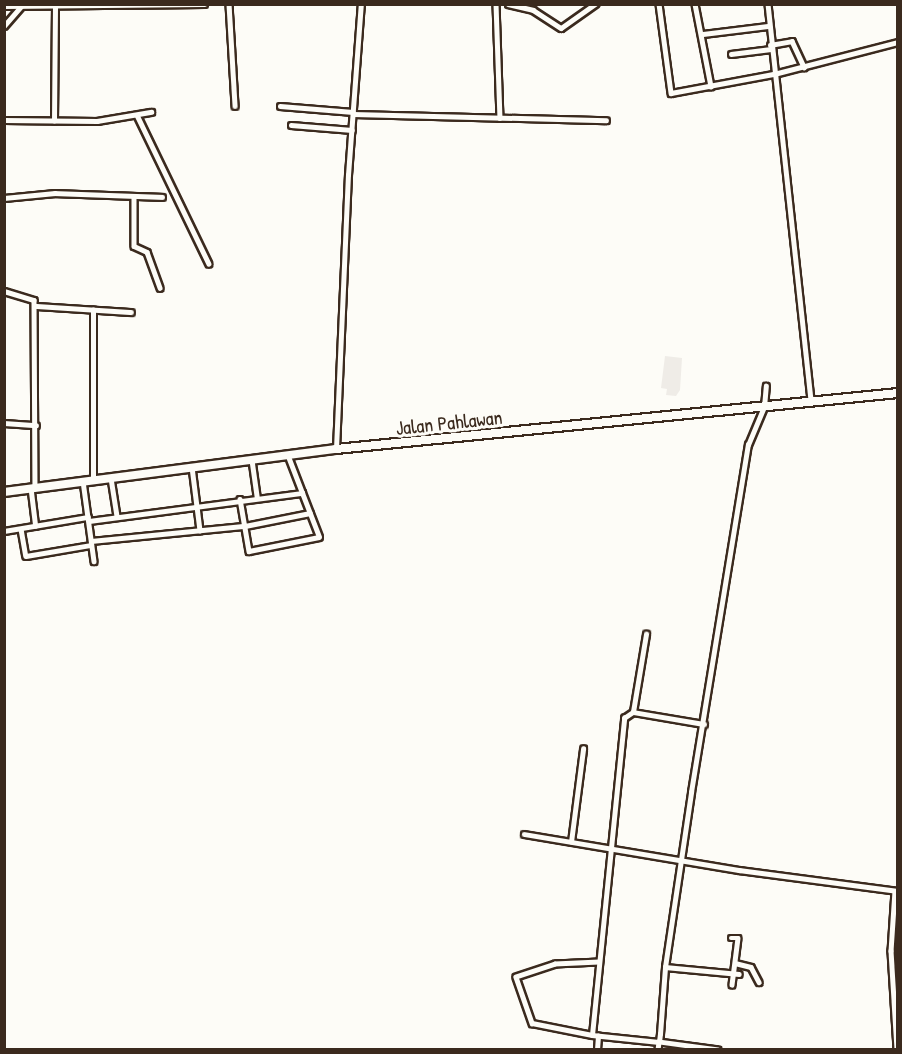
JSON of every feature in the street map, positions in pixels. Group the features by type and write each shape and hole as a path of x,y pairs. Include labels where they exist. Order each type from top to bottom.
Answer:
{"main road":[{"name":"Jalan Pahlawan","path":"4,492 336,449 897,393"}],"street":[{"path":"4,6 204,4"},
{"path":"229,4 235,106"},
{"path":"336,449 352,130 361,4"},
{"path":"496,4 500,118"},
{"path":"508,4 533,10 561,27 595,4"},
{"path":"659,4 669,91 774,74 897,42"},
{"path":"695,4 703,34 711,86"},
{"path":"768,4 770,47 811,401"},
{"path":"4,26 22,5"},
{"path":"54,121 55,5"},
{"path":"703,34 768,26"},
{"path":"731,54 792,41 804,67"},
{"path":"280,106 353,113 606,120"},
{"path":"4,120 97,121 151,112"},
{"path":"137,115 209,264"},
{"path":"291,125 352,130"},
{"path":"4,198 55,193 162,197"},
{"path":"134,197 134,246 147,252 160,288"},
{"path":"4,291 32,296 34,306 36,425 33,488 36,526"},
{"path":"34,306 131,312"},
{"path":"93,310 93,480"},
{"path":"658,1050 665,967 748,444 764,407 766,386"},
{"path":"4,423 36,425"},
{"path":"240,499 248,550 295,544 319,537 288,456"},
{"path":"252,460 257,497"},
{"path":"192,467 200,530"},
{"path":"111,477 117,517"},
{"path":"83,481 94,561"},
{"path":"4,531 240,499 302,493"},
{"path":"21,529 26,556 91,543 245,526 310,513"},
{"path":"633,712 646,634"},
{"path":"597,1050 595,1035 599,962 624,718 633,712 705,724"},
{"path":"571,842 582,749"},
{"path":"524,834 609,849 896,891 891,951 896,976 897,1050"},
{"path":"731,938 738,938 736,973 732,985"},
{"path":"599,962 555,964 516,977 515,982 535,1025 718,1050"},
{"path":"735,963 751,967 759,982"},
{"path":"665,967 736,973"}],"shaded area":[{"path":"665,356 682,358 680,390 676,396 666,395 667,389 661,388"}]}
